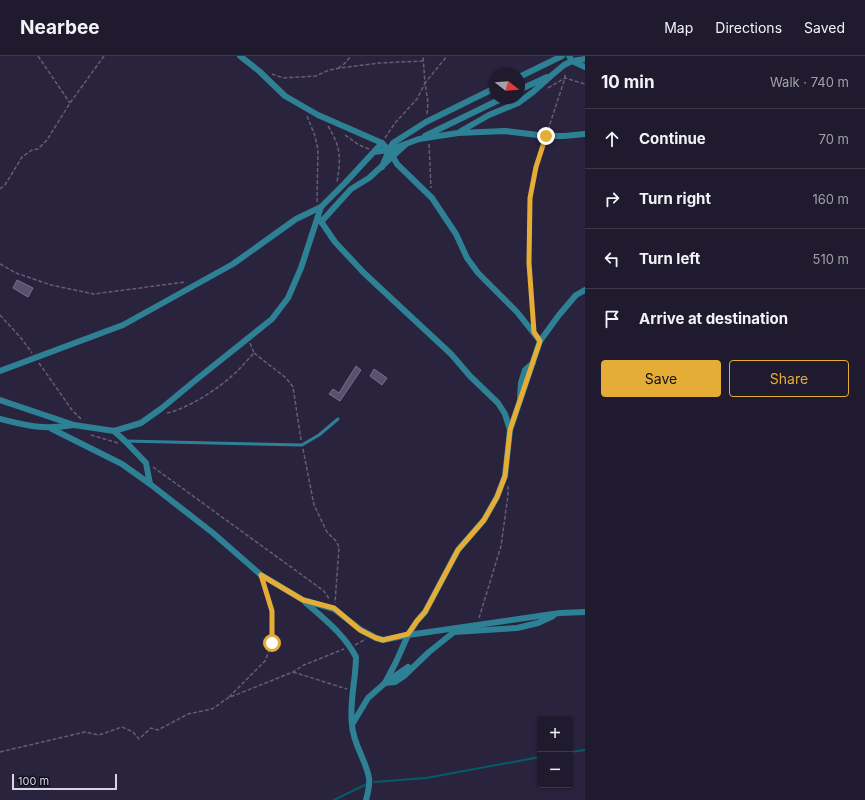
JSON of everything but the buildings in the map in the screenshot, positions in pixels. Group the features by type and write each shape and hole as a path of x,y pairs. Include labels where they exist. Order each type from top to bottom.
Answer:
{"street":[{"path":"240,56 260,71 285,96 301,106 382,143 389,150 397,164 432,198 456,234 467,258 478,273 517,312 540,341"},
{"path":"525,74 562,56"},
{"path":"571,58 585,67"},
{"path":"458,133 489,115 518,103 533,92 571,58 585,59"},
{"path":"525,87 552,75"},
{"path":"382,167 393,143 426,122 489,91"},
{"path":"0,400 74,425 114,432 142,423 272,319 288,298 302,268 313,227 351,189 369,178 405,145 491,104"},
{"path":"419,139 458,133 505,130 546,136 585,134"},
{"path":"0,371 123,325 233,264 296,219 319,208 382,143"},
{"path":"374,152 389,150 399,145 405,145"},
{"path":"319,208 320,220 335,242 364,273 451,354 470,376 498,403 505,414 510,430"},
{"path":"352,725 368,698 385,683 408,634 425,612 458,550 484,520 497,497 505,476 510,430 540,341 576,295 585,290"},
{"path":"0,419 29,426 52,429 74,425"},
{"path":"52,429 122,464 150,484 213,533 261,575 303,600 337,631 351,647 356,657 352,725 356,744 369,779 366,800"},
{"path":"114,432 123,443 146,463 150,484"},
{"path":"303,600 334,608 360,630 383,640 408,634 456,630 517,628 538,623 560,613"},
{"path":"385,683 395,682 404,676 456,630 560,613 585,612"}],"lane":[{"path":"123,443 302,445 319,435 338,419"}],"path":[{"path":"38,56 70,104"},
{"path":"0,189 22,157 32,150 38,149 48,140 70,104 104,56"},
{"path":"337,69 351,56"},
{"path":"422,56 425,83"},
{"path":"382,143 395,123 417,99 425,83 447,56"},
{"path":"271,74 283,78 310,77 329,70 380,63 423,61"},
{"path":"534,332 529,263 530,198 536,167 565,78 585,84"},
{"path":"301,106 315,136 318,150 319,208"},
{"path":"326,123 336,140 340,158 334,194"},
{"path":"0,264 16,273 51,285 94,294 186,282"},
{"path":"0,315 21,338 72,410 90,428"},
{"path":"248,338 254,352 286,378 293,387 302,445 314,505 327,532 336,541 339,547 334,608"},
{"path":"163,414 176,411 210,393 233,376 254,352"},
{"path":"84,433 123,443"},
{"path":"146,463 324,591 334,608"},
{"path":"475,626 488,592 501,546 508,495 508,481"},
{"path":"0,752 85,732 99,735 122,727 133,732 139,739 151,728 158,730 188,714 212,709 228,698 265,661 272,643 272,611 261,575"},
{"path":"228,698 293,672 304,665 365,640 376,638"},
{"path":"293,672 353,692"}],"waterway":[{"path":"573,752 585,750"},
{"path":"374,782 426,778 537,758"},
{"path":"334,800 367,784"}],"route":[{"path":"272,643 272,611 261,575 303,600 334,608 360,630 376,638 383,640 408,634 425,612 458,550 484,520 497,497 505,476 510,430 531,373 540,341 534,332 529,263 530,198 536,167 546,136"}]}
